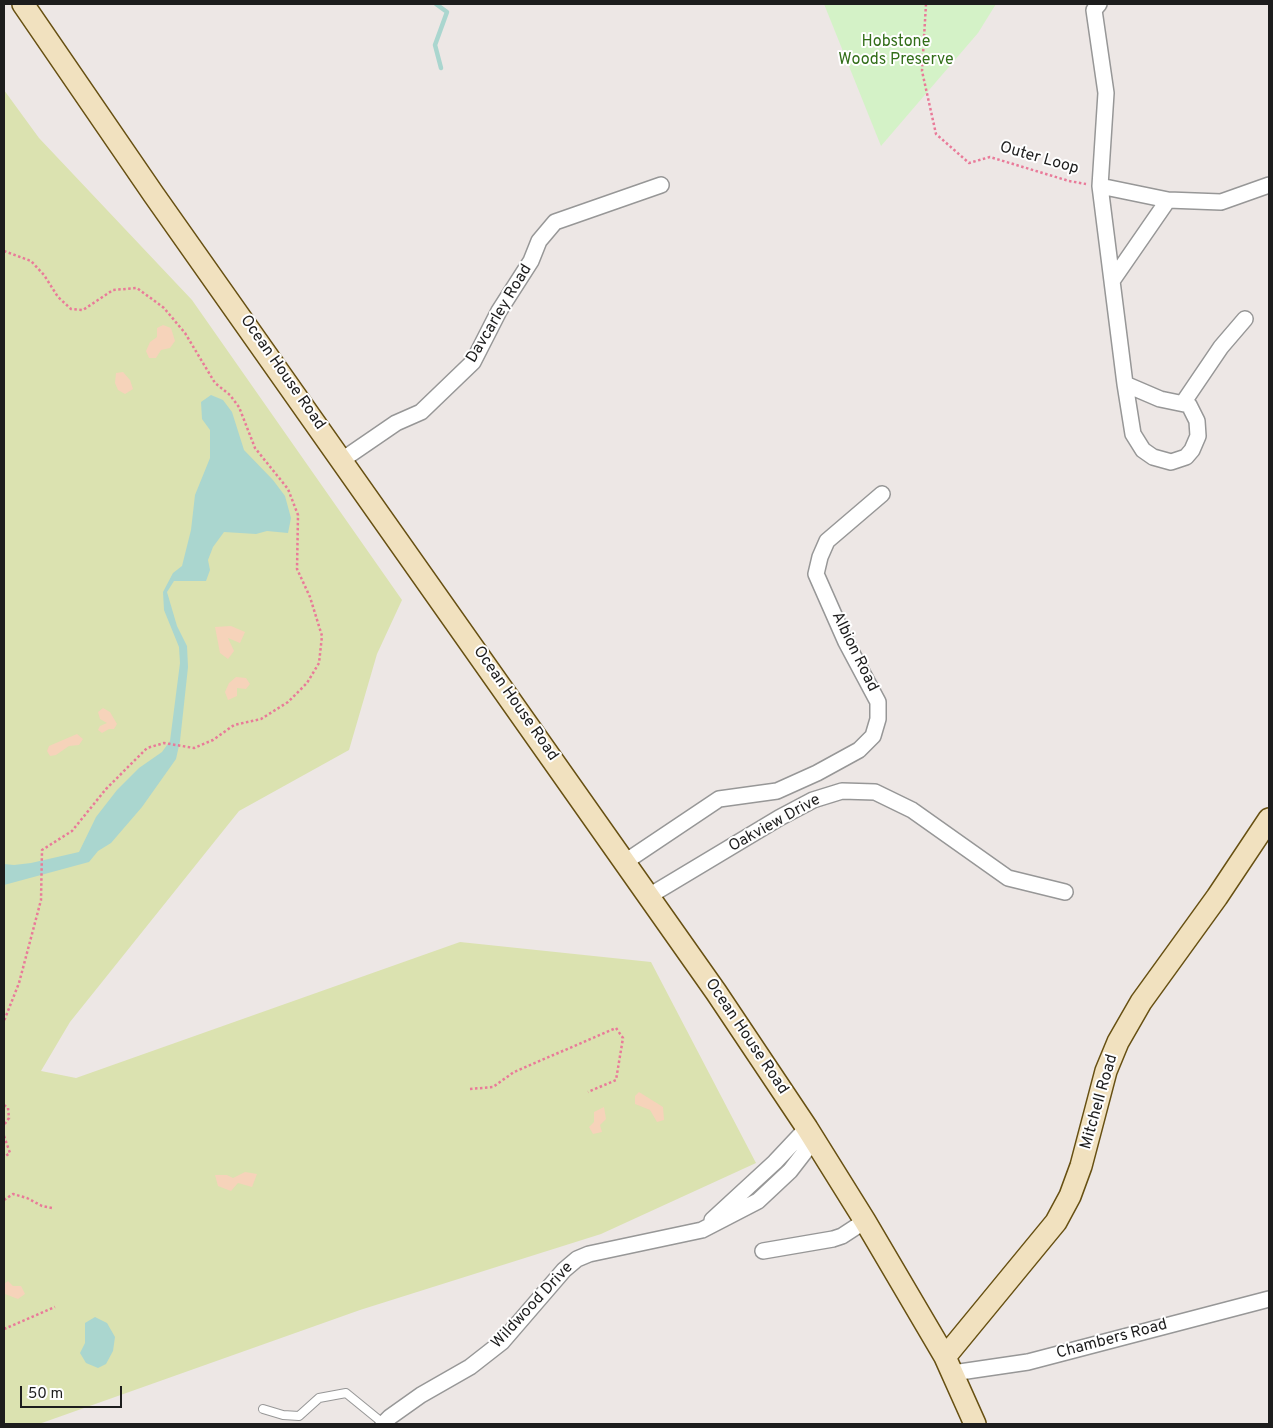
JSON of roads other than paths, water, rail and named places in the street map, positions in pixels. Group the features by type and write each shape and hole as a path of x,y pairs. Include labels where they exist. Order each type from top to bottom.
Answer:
{"main road":[{"name":"Ocean House Road","path":"23,4 154,195 649,896 811,1134 865,1220 949,1365 975,1424"},
{"name":"Mitchell Road","path":"949,1365 1056,1222 1070,1196 1081,1166 1106,1071 1118,1042 1141,1002 1228,881 1269,819"}],"street":[{"path":"1099,4 1094,10 1106,93 1100,186 1125,384 1136,441 1143,450 1161,460 1171,462 1186,456 1196,443 1198,436 1197,421 1189,405 1160,400 1125,384"},
{"name":"Davcarley Road","path":"342,460 396,423 421,412 473,362 499,312 531,261 539,241 556,222 661,185"},
{"path":"1100,186 1168,200 1221,202 1269,185"},
{"path":"1112,281 1168,200"},
{"path":"1184,403 1222,347 1245,319"},
{"name":"Albion Road","path":"625,862 719,799 777,791 817,773 858,750 873,736 878,720 878,702 846,642 816,574 820,557 828,541 882,494"},
{"name":"Oakview Drive","path":"649,896 779,818 813,800 842,791 875,792 912,810 1008,878 1065,892"},
{"name":"Wildwood Drive","path":"384,1424 390,1417 421,1394 470,1367 502,1342 564,1270 577,1259 589,1254 702,1230 775,1162 811,1134"},
{"path":"763,1251 833,1239 865,1220"},
{"name":"Chambers Road","path":"949,1365 1028,1362 1269,1299"}],"lane":[{"path":"263,1409 283,1415 300,1416 320,1398 346,1393 384,1424"}],"water":[{"path":"211,395 223,400 232,412 244,450 273,480 285,496 291,518 288,533 267,531 256,534 224,532 213,547 208,560 210,570 206,581 174,581 167,592 177,626 187,646 188,667 180,741 176,759 142,807 111,843 98,851 89,862 4,885 4,864 31,863 79,852 96,817 117,790 139,768 162,752 170,741 180,663 179,647 164,610 163,592 173,573 182,566 191,530 195,495 210,458 210,430 202,419 201,402"},
{"path":"95,1317 107,1323 115,1337 113,1351 106,1364 98,1368 86,1363 80,1353 85,1343 85,1323"}],"waterway":[{"path":"436,4 447,12 435,45 441,68"}],"park label":[{"name":"Hobstone Woods Preserve","path":"896,52"}]}
